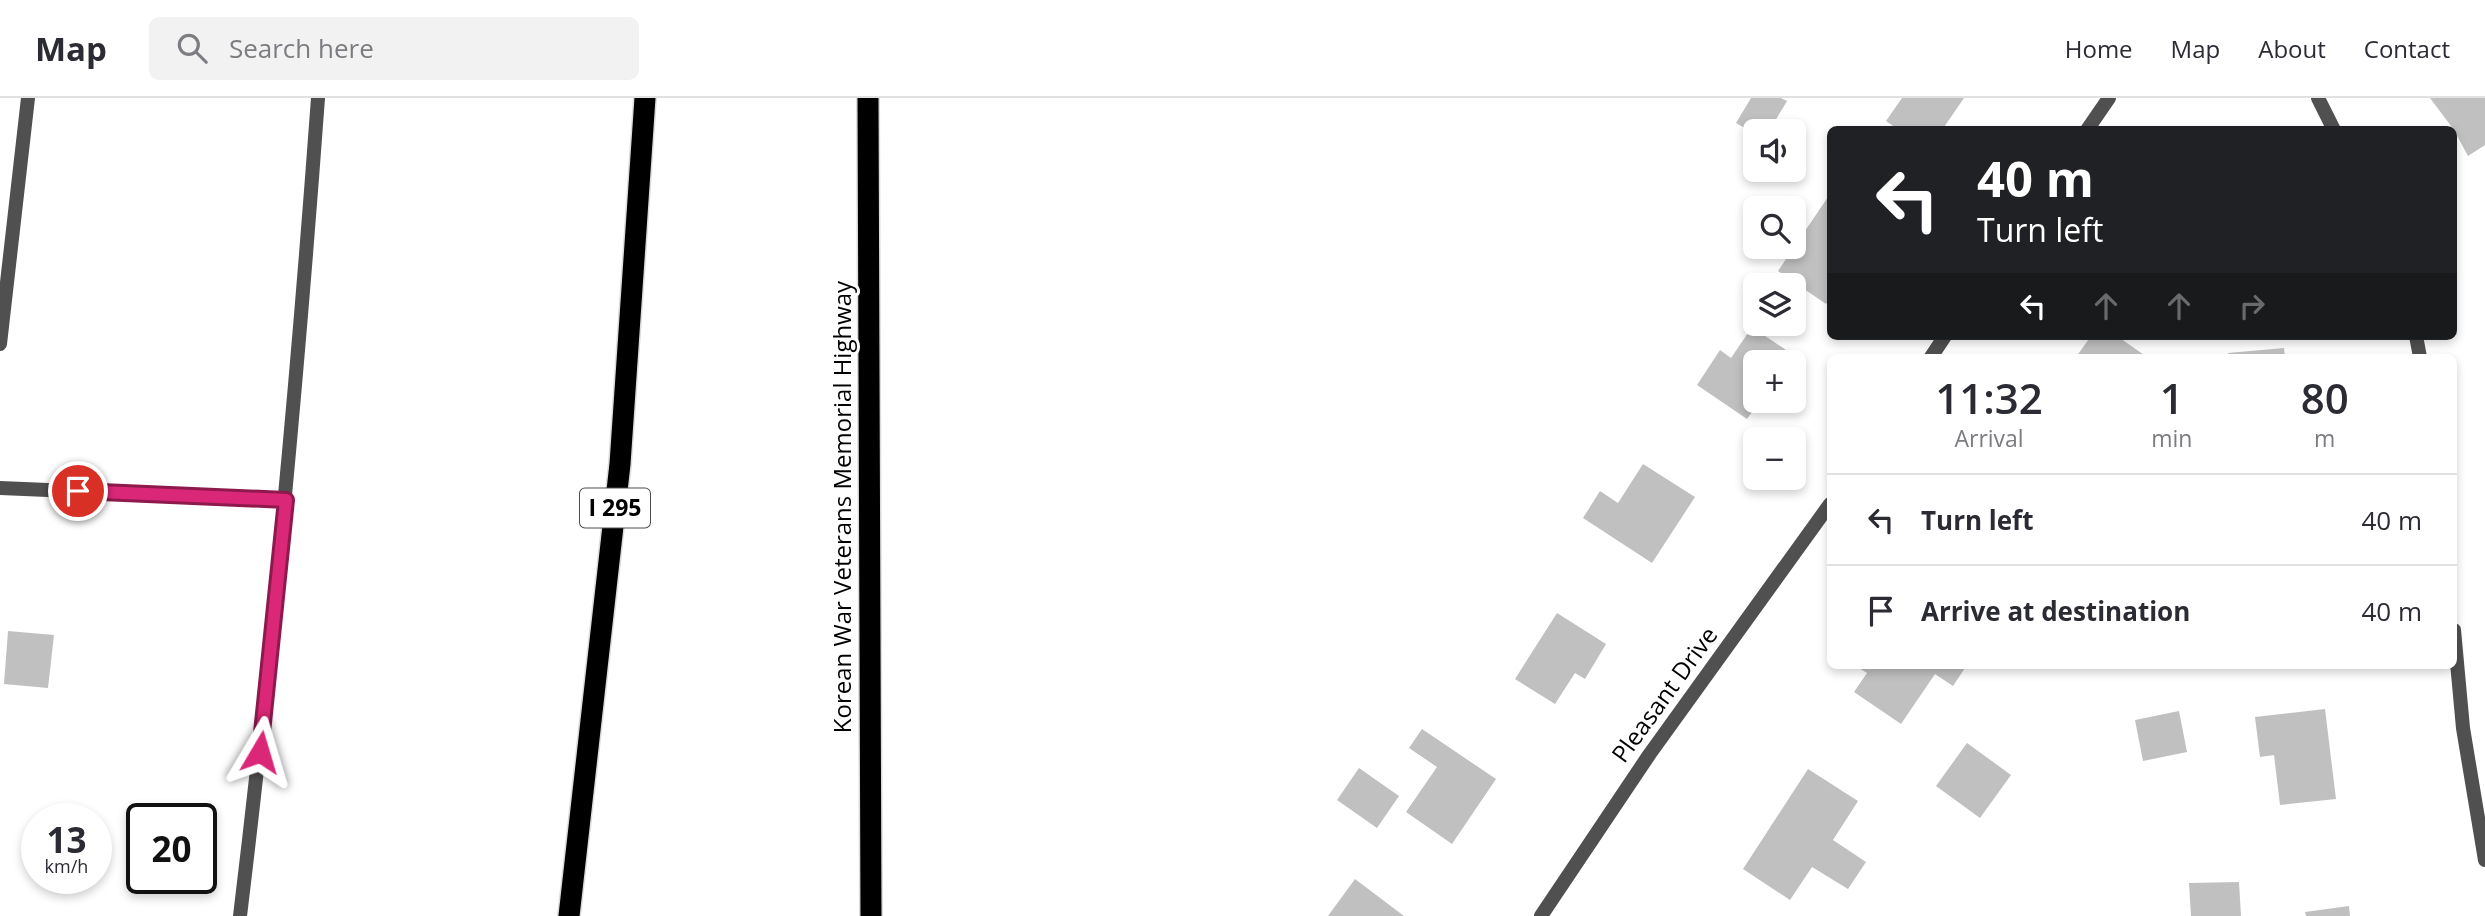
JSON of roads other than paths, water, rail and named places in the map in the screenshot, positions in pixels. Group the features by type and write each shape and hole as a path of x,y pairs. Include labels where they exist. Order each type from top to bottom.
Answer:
{"highway":[{"name":"I 295","path":"569,916 620,464 645,98"},
{"name":"Korean War Veterans Memorial Highway","path":"867,98 871,916"}],"street":[{"path":"0,344 28,98"},
{"path":"240,916 270,670 318,98"},
{"path":"2090,126 2109,98"},
{"path":"2318,98 2332,126"},
{"path":"0,488 286,500"},
{"name":"Pleasant Drive","path":"1541,916 1649,755 1827,508"},
{"path":"2457,663 2463,729 2485,860"}]}
